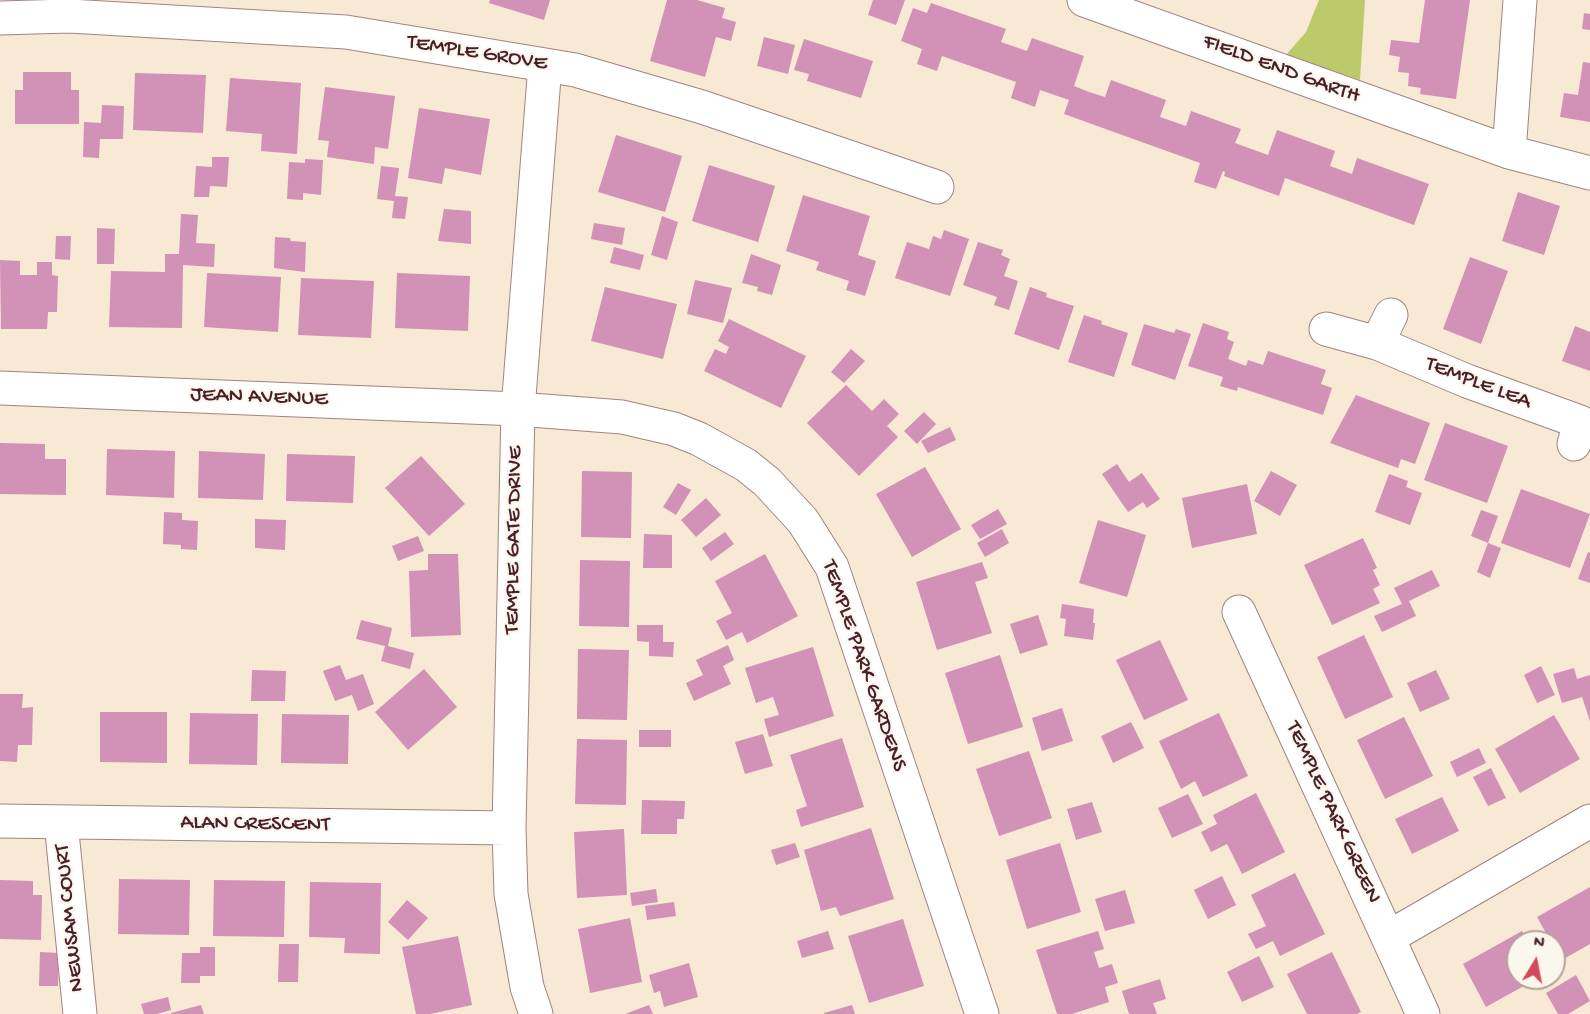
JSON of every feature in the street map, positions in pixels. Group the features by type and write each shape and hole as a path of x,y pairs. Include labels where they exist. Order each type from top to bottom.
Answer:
{"street":[{"name":"FIELD END GARTH","path":"1084,0 1509,152 1590,172"},
{"path":"1509,152 1520,0"},
{"name":"TEMPLE GROVE","path":"0,18 69,16 346,32 545,64 575,70 702,107 937,187"},
{"name":"TEMPLE GATE DRIVE","path":"536,1014 527,987 512,894 509,828 518,409 545,64"},
{"name":"TEMPLE LEA","path":"1326,328 1384,329 1467,381 1581,431"},
{"name":"JEAN AVENUE","path":"0,388 518,409"},
{"name":"TEMPLE PARK GARDENS","path":"518,409 622,417 674,429 723,451 746,465 767,482 804,521 832,567 982,1014"},
{"name":"TEMPLE PARK GREEN","path":"1239,612 1423,1014"},
{"name":"ALAN CRESCENT","path":"0,821 509,828"},
{"path":"1389,937 1590,821"},
{"name":"NEWSAM COURT","path":"61,822 80,1014"}],"green space":[{"path":"1319,0 1365,0 1360,80 1286,55 1306,32"}],"building":[{"path":"490,0 550,0 544,20 489,3"},
{"path":"667,0 697,0 725,8 722,18 736,22 731,41 716,37 705,77 650,61"},
{"path":"873,0 905,0 896,25 868,15"},
{"path":"1425,0 1470,0 1456,99 1420,94 1421,88 1408,86 1409,73 1398,72 1400,57 1389,55 1391,40 1419,43"},
{"path":"931,3 1006,29 1001,42 1027,51 1032,38 1084,56 1074,86 1089,92 1105,97 1111,80 1166,100 1160,117 1186,126 1191,111 1241,129 1235,143 1268,155 1277,130 1335,151 1330,166 1352,174 1357,158 1429,184 1414,225 1285,178 1279,196 1224,176 1223,171 1216,189 1194,182 1200,163 1064,114 1069,100 1040,90 1035,107 1011,98 1016,82 942,56 937,71 917,64 922,49 901,41 913,8 927,13"},
{"path":"1584,13 1590,14 1590,30 1582,29"},
{"path":"764,37 795,45 788,74 757,66"},
{"path":"804,39 873,61 861,98 807,81 809,74 794,70"},
{"path":"1583,62 1590,63 1590,122 1560,117 1564,93 1578,95"},
{"path":"23,72 71,72 71,90 79,90 79,124 15,124 15,90 23,90"},
{"path":"135,73 206,75 203,133 133,130"},
{"path":"230,78 301,83 297,154 261,151 262,134 226,131"},
{"path":"325,87 395,96 388,149 375,147 374,164 327,157 329,141 318,140"},
{"path":"102,105 124,106 123,139 100,139 99,158 83,157 84,122 101,123"},
{"path":"419,108 490,119 481,175 445,168 442,184 408,178"},
{"path":"616,135 682,156 665,212 598,192"},
{"path":"212,157 229,157 227,187 210,186 209,197 194,197 196,166 212,167"},
{"path":"305,159 323,160 321,195 303,193 303,200 287,199 289,162 305,163"},
{"path":"709,165 775,186 758,242 692,221"},
{"path":"381,166 399,168 395,196 408,197 405,219 392,218 394,201 377,199"},
{"path":"1518,192 1560,206 1544,255 1502,241"},
{"path":"803,195 870,216 858,255 876,261 865,296 846,290 849,281 816,270 819,262 786,251"},
{"path":"444,209 471,211 471,244 438,241"},
{"path":"181,214 198,215 196,243 215,244 214,267 183,265 182,328 109,327 111,271 165,272 165,254 179,254"},
{"path":"662,216 678,222 667,260 651,255"},
{"path":"594,223 625,228 622,245 591,239"},
{"path":"97,228 115,229 114,264 97,264"},
{"path":"944,230 969,239 950,296 895,278 907,242 929,249 933,236 941,239"},
{"path":"56,236 71,236 70,260 55,259"},
{"path":"275,237 306,242 305,272 274,268"},
{"path":"978,242 1003,250 1001,255 1010,259 1004,276 1018,281 1009,310 994,305 997,297 963,285"},
{"path":"614,247 644,255 640,270 610,263"},
{"path":"751,254 781,265 772,295 757,291 758,287 742,283"},
{"path":"1470,257 1508,271 1481,344 1443,329"},
{"path":"0,260 20,261 20,275 37,275 37,262 52,262 52,275 58,276 57,312 48,312 47,329 1,329"},
{"path":"207,273 281,277 278,332 204,327"},
{"path":"397,273 470,276 468,331 395,328"},
{"path":"301,278 374,281 371,338 298,335"},
{"path":"695,280 732,288 723,323 687,314"},
{"path":"605,287 677,304 663,359 591,341"},
{"path":"1030,287 1047,293 1046,297 1074,306 1059,350 1014,334"},
{"path":"1084,315 1102,321 1101,324 1128,333 1114,377 1068,362"},
{"path":"729,319 806,356 781,408 704,371 715,349 726,354 729,347 718,341"},
{"path":"1203,323 1229,332 1227,339 1234,342 1228,359 1246,366 1248,360 1263,365 1268,351 1326,370 1321,384 1332,388 1323,415 1238,387 1237,391 1220,386 1223,377 1188,366"},
{"path":"1144,324 1174,333 1176,329 1191,334 1175,380 1131,365"},
{"path":"1575,326 1590,332 1590,371 1562,361"},
{"path":"851,349 865,361 844,383 831,372"},
{"path":"846,385 872,411 884,399 899,414 887,426 898,437 859,476 807,423"},
{"path":"1356,395 1430,423 1415,464 1401,459 1398,468 1330,443"},
{"path":"924,412 936,424 917,444 904,431"},
{"path":"1445,423 1508,446 1487,503 1424,480"},
{"path":"950,427 956,440 928,453 921,441"},
{"path":"0,443 45,444 45,459 66,459 66,495 0,494"},
{"path":"107,449 175,451 174,498 106,495"},
{"path":"199,451 265,454 263,500 198,498"},
{"path":"287,454 355,456 353,503 286,501"},
{"path":"421,456 465,504 429,536 385,488"},
{"path":"1117,464 1129,482 1142,473 1160,499 1147,508 1143,502 1128,512 1102,474"},
{"path":"925,467 961,529 912,557 876,494"},
{"path":"582,471 632,472 631,538 581,537"},
{"path":"1271,471 1297,485 1280,516 1254,501"},
{"path":"1389,474 1408,481 1406,487 1422,493 1410,525 1375,512"},
{"path":"678,483 691,490 676,515 663,507"},
{"path":"1247,484 1257,534 1192,548 1182,498"},
{"path":"1521,489 1590,514 1570,568 1501,543"},
{"path":"706,498 721,515 696,537 681,520"},
{"path":"998,509 1007,524 980,539 971,525"},
{"path":"1481,510 1498,516 1488,543 1471,536"},
{"path":"164,512 182,513 182,520 198,521 197,550 181,549 181,545 163,544"},
{"path":"255,519 286,520 285,550 255,548"},
{"path":"1098,520 1146,535 1127,597 1079,583"},
{"path":"1002,529 1009,543 985,557 977,543"},
{"path":"725,532 734,544 711,561 702,548"},
{"path":"644,534 672,535 672,568 643,568"},
{"path":"418,536 424,551 398,561 392,546"},
{"path":"1363,538 1377,568 1373,570 1380,585 1373,589 1380,603 1332,625 1304,565"},
{"path":"1488,543 1501,548 1490,578 1477,572"},
{"path":"1588,552 1590,553 1590,583 1578,579"},
{"path":"428,554 458,554 461,635 411,637 409,571 428,570"},
{"path":"765,554 798,616 747,643 742,632 726,640 716,621 732,613 715,581"},
{"path":"580,560 630,561 629,627 579,626"},
{"path":"982,562 988,578 975,582 992,633 937,650 916,582"},
{"path":"1432,570 1440,586 1409,601 1416,616 1382,632 1374,616 1402,604 1394,588"},
{"path":"1062,604 1094,609 1093,640 1064,636 1066,619 1060,618"},
{"path":"1038,615 1048,645 1020,654 1010,624"},
{"path":"361,620 392,628 388,646 414,653 410,669 381,661 385,646 356,639"},
{"path":"637,625 663,625 663,642 674,642 673,657 649,656 649,642 637,641"},
{"path":"1364,635 1393,697 1345,719 1317,657"},
{"path":"1160,640 1188,700 1144,720 1116,660"},
{"path":"728,645 734,660 723,666 731,684 694,701 686,683 703,675 696,660"},
{"path":"813,647 834,716 769,737 764,719 779,715 773,697 756,703 745,668"},
{"path":"578,649 629,650 627,720 577,719"},
{"path":"1000,655 1023,727 968,744 945,673"},
{"path":"340,665 346,680 363,674 374,704 358,711 352,695 335,701 323,671"},
{"path":"1541,666 1555,695 1537,703 1524,675"},
{"path":"1574,668 1577,679 1590,675 1590,721 1582,697 1562,703 1553,674"},
{"path":"424,669 457,707 408,750 375,712"},
{"path":"252,670 286,671 285,701 251,701"},
{"path":"1436,670 1450,699 1420,712 1407,683"},
{"path":"0,694 23,694 22,708 33,707 32,745 18,745 17,762 0,761"},
{"path":"1062,708 1073,741 1042,751 1032,718"},
{"path":"100,712 167,712 167,763 100,762"},
{"path":"190,713 258,714 257,765 189,764"},
{"path":"1219,713 1248,776 1203,797 1195,781 1181,789 1159,741"},
{"path":"282,714 349,715 348,764 281,763"},
{"path":"1554,715 1580,759 1520,793 1495,749"},
{"path":"1404,717 1433,776 1385,799 1357,740"},
{"path":"1131,722 1144,748 1113,763 1101,736"},
{"path":"639,730 671,730 671,747 639,747"},
{"path":"763,734 773,766 745,774 735,742"},
{"path":"842,738 864,807 801,827 796,810 807,806 790,755"},
{"path":"577,739 627,740 626,805 575,804"},
{"path":"1479,748 1486,763 1457,777 1450,762"},
{"path":"1029,751 1052,818 999,836 976,769"},
{"path":"1491,768 1506,798 1488,806 1473,777"},
{"path":"1256,793 1285,852 1242,874 1227,844 1211,852 1201,832 1217,824 1213,815"},
{"path":"1188,794 1203,824 1172,838 1158,808"},
{"path":"1442,797 1459,831 1412,854 1395,819"},
{"path":"642,800 685,801 684,819 677,819 677,834 641,834"},
{"path":"1092,802 1102,832 1076,840 1067,809"},
{"path":"871,828 894,899 840,916 836,907 821,911 804,850"},
{"path":"624,829 627,895 577,898 574,832"},
{"path":"795,843 800,857 776,865 771,850"},
{"path":"1060,843 1081,912 1027,929 1006,860"},
{"path":"1295,873 1325,934 1280,956 1273,941 1256,949 1248,934 1266,926 1251,895"},
{"path":"1222,876 1236,905 1208,919 1194,890"},
{"path":"119,879 190,880 189,935 118,934"},
{"path":"0,880 33,881 33,895 42,895 41,940 0,939"},
{"path":"214,880 285,881 284,937 213,936"},
{"path":"310,882 381,883 380,954 344,953 345,938 309,937"},
{"path":"1590,887 1590,944 1566,958 1566,930 1544,930 1537,917"},
{"path":"656,889 658,902 632,906 630,893"},
{"path":"1125,890 1135,923 1105,931 1095,899"},
{"path":"407,900 428,918 408,940 388,922"},
{"path":"674,902 676,916 647,920 645,906"},
{"path":"630,918 642,982 590,993 578,929"},
{"path":"903,919 924,986 869,1003 848,936"},
{"path":"828,931 834,949 802,958 797,941"},
{"path":"1098,931 1104,949 1094,952 1099,968 1112,964 1118,983 1105,987 1109,1002 1072,1014 1057,1014 1036,950"},
{"path":"458,936 472,1005 430,1014 416,1014 402,947"},
{"path":"1506,940 1506,990 1516,990 1486,1007 1463,964"},
{"path":"279,944 299,944 298,982 278,982"},
{"path":"200,947 215,947 215,976 200,976 200,983 181,983 182,953 200,953"},
{"path":"40,952 59,953 58,986 39,986"},
{"path":"1332,952 1361,1012 1357,1014 1307,1014 1287,974"},
{"path":"1259,956 1274,987 1242,1002 1227,972"},
{"path":"689,963 698,997 664,1007 660,991 654,993 649,975"},
{"path":"1576,975 1590,1001 1568,1014 1558,1014 1546,993 1551,990 1566,990 1566,981"},
{"path":"1160,979 1166,999 1153,1003 1157,1014 1129,1014 1122,991"},
{"path":"168,997 171,1010 157,1014 144,1014 141,1004"},
{"path":"201,1005 204,1014 171,1014 171,1013"},
{"path":"649,1005 653,1014 625,1014"},
{"path":"852,1005 855,1014 824,1014 824,1013"}]}
